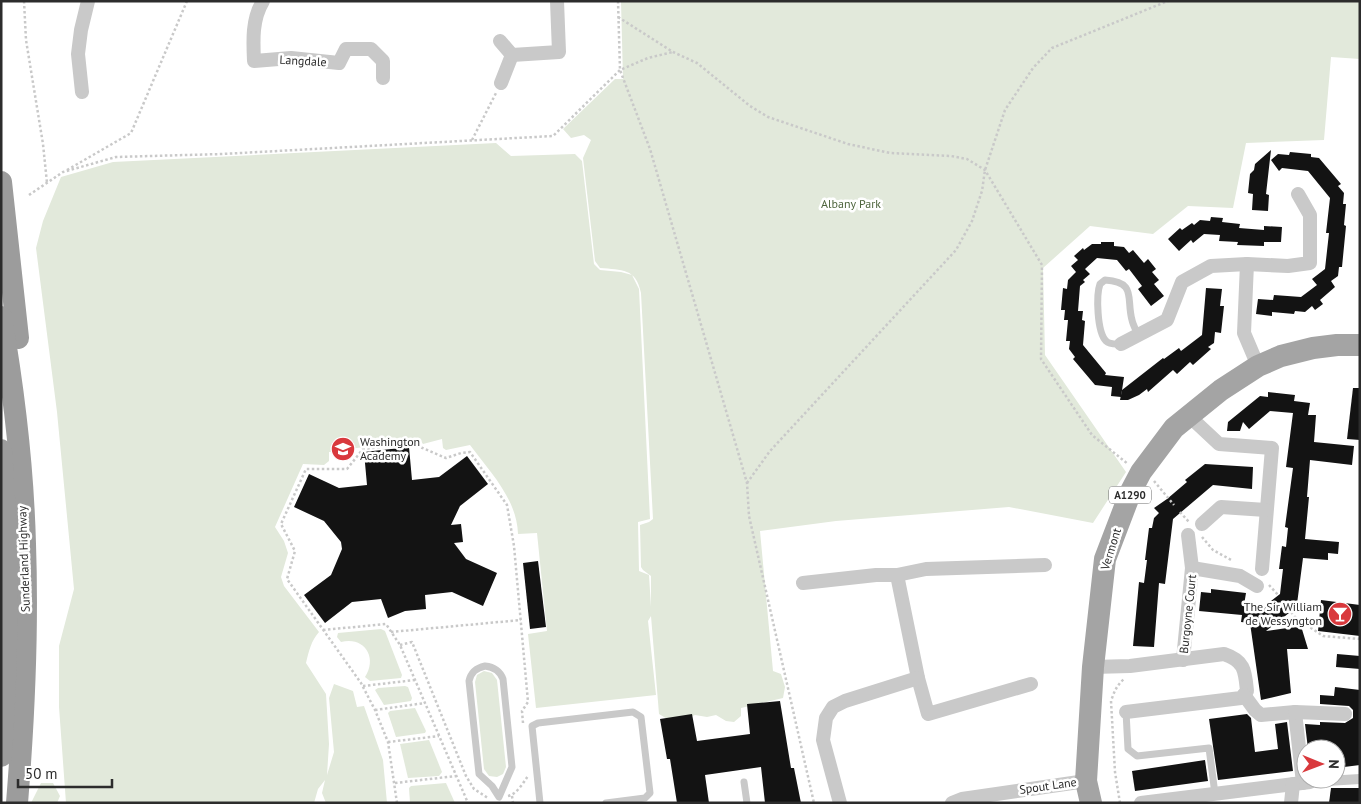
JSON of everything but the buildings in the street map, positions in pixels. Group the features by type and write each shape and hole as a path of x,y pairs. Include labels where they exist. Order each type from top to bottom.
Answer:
{"highway":[{"path":"1,182 25,392 21,487"},
{"name":"Sunderland Highway","path":"1,317 12,386 25,544 22,733 17,803"},
{"name":"Sunderland Highway","path":"1,450 6,537 6,605 1,756"}],"main road":[{"name":"Vermont","path":"1091,803 1086,780 1092,666 1106,559 1128,500 1146,464 1174,428 1188,415 1221,390 1258,366 1281,356 1312,348 1360,345"}],"street":[{"path":"82,92 78,54 81,30 88,1"},
{"name":"Langdale","path":"263,1 258,9 252,34 254,61 290,58 339,64 346,49 371,50 383,61 383,78"},
{"path":"512,55 559,52 557,1"},
{"path":"500,41 512,55"},
{"path":"501,83 512,55"},
{"path":"1121,344 1167,320 1182,282 1210,266 1247,264 1288,266 1310,262 1310,215 1298,194"},
{"path":"1247,264 1244,333 1258,366"},
{"path":"1188,415 1219,444 1272,448 1262,569"},
{"path":"1195,530 1221,507 1266,510"},
{"name":"Burgoyne Court","path":"1183,660 1195,530"},
{"path":"802,583 876,575 897,575 926,569 1045,565"},
{"name":"Burgoyne Court","path":"1192,568 1240,576 1262,585"},
{"path":"897,575 918,678 928,714 1031,684"},
{"path":"1092,666 1130,666 1224,654 1234,658 1245,671 1246,691 1241,698 1126,712"},
{"path":"840,803 823,740 826,718 833,707 844,701 918,678"},
{"path":"1244,695 1261,716 1296,712 1345,714"},
{"path":"1296,712 1298,739"},
{"path":"1346,779 1360,778"},
{"name":"Spout Lane","path":"952,803 962,799 1086,780"},
{"path":"1141,803 1296,784"},
{"path":"1291,803 1299,789"}],"lane":[{"path":"1121,344 1107,342 1103,336 1096,301 1100,284 1105,280 1122,283 1126,287 1129,294 1132,320 1138,335"},
{"path":"485,666 494,668 503,679 512,767 499,800 492,786 479,774 469,681 472,672 485,666"},
{"path":"540,803 532,726 538,723 633,712 641,717 650,793 645,798 606,803"},
{"path":"1126,712 1128,749 1137,756 1209,748 1215,794"},
{"path":"744,782 747,803"}],"path":[{"path":"24,1 26,40 43,144 47,183"},
{"path":"30,195 63,172 131,133 187,1"},
{"path":"618,1 620,70 650,149 747,483 749,516 814,803"},
{"path":"747,483 770,451 956,250 972,221 1005,110 1033,68 1052,48 1168,1"},
{"path":"618,17 673,52 697,63 750,106 768,117 848,144 890,153 967,159 986,170 1042,265 1041,359 1092,435 1129,465"},
{"path":"63,172 116,158 553,136 620,70 648,58 673,52"},
{"path":"472,140 501,83"},
{"path":"397,803 388,742 375,710 363,686 287,579 295,550 281,524 306,469 347,469 363,449 413,444 446,458 470,452 507,505 514,546 528,702 522,711 524,730"},
{"path":"1152,478 1174,505"},
{"path":"1180,512 1213,550 1237,564"},
{"path":"1262,585 1279,596"},
{"path":"1285,604 1295,617 1323,636 1360,639"},
{"path":"391,632 521,620"},
{"path":"323,630 386,624 400,645 468,803"},
{"path":"400,645 412,642 466,776 474,790 499,800 512,796 528,775"},
{"path":"363,686 415,680"},
{"path":"375,710 425,703"},
{"path":"388,742 439,736"},
{"path":"395,783 456,776"},
{"path":"512,796 513,803"}],"green space":[{"name":"Albany Park","path":"621,1 1360,1 1360,59 1331,57 1324,140 1246,143 1233,208 1188,206 1153,234 1090,226 1043,268 1045,355 1126,472 1093,523 1009,507 836,521 760,531 773,671 781,674 785,687 783,698 741,708 741,716 734,722 726,721 716,715 707,717 695,715 683,720 669,720 659,714 651,616 648,621 656,695 536,708 528,634 547,631 537,533 518,534 513,509 508,498 470,445 446,450 443,448 442,439 423,444 420,440 349,449 349,453 329,452 329,461 324,465 303,464 275,527 284,541 288,553 281,577 284,586 319,632 309,650 306,663 326,694 329,744 327,775 334,752 329,698 334,684 353,691 357,707 364,706 383,760 387,803 326,803 322,793 325,780 318,789 314,803 66,803 59,707 59,646 74,589 57,412 36,248 43,221 61,177 113,162 496,143 511,156 575,154 582,161 594,264 600,270 632,275 621,270 600,268 595,261 583,158 591,140 584,135 571,138 563,129 615,79 623,79","holes":["632,275 636,279 641,293 653,519 640,525 641,567 651,576 651,607 649,575 639,571 638,522 650,519 639,289"]},
{"path":"381,629 385,631 402,675 401,678 370,681 365,677 369,670 370,662 366,650 356,642 341,642 337,637 338,633"},
{"path":"484,671 492,673 497,680 506,767 503,774 497,777 489,776 484,769 475,682 477,675"},
{"path":"408,687 412,698 411,701 384,705 375,690 378,688"},
{"path":"415,708 426,731 425,733 396,737 388,713 390,711"},
{"path":"429,740 442,772 439,776 408,778 400,744"},
{"path":"41,783 53,783 60,796 57,803 31,803"},
{"path":"446,783 455,803 410,803 409,788 411,786"}],"place":[{"name":"Washington Academy","path":"343,449"},
{"name":"The Sir William de Wessyngton","path":"1340,614"}]}
